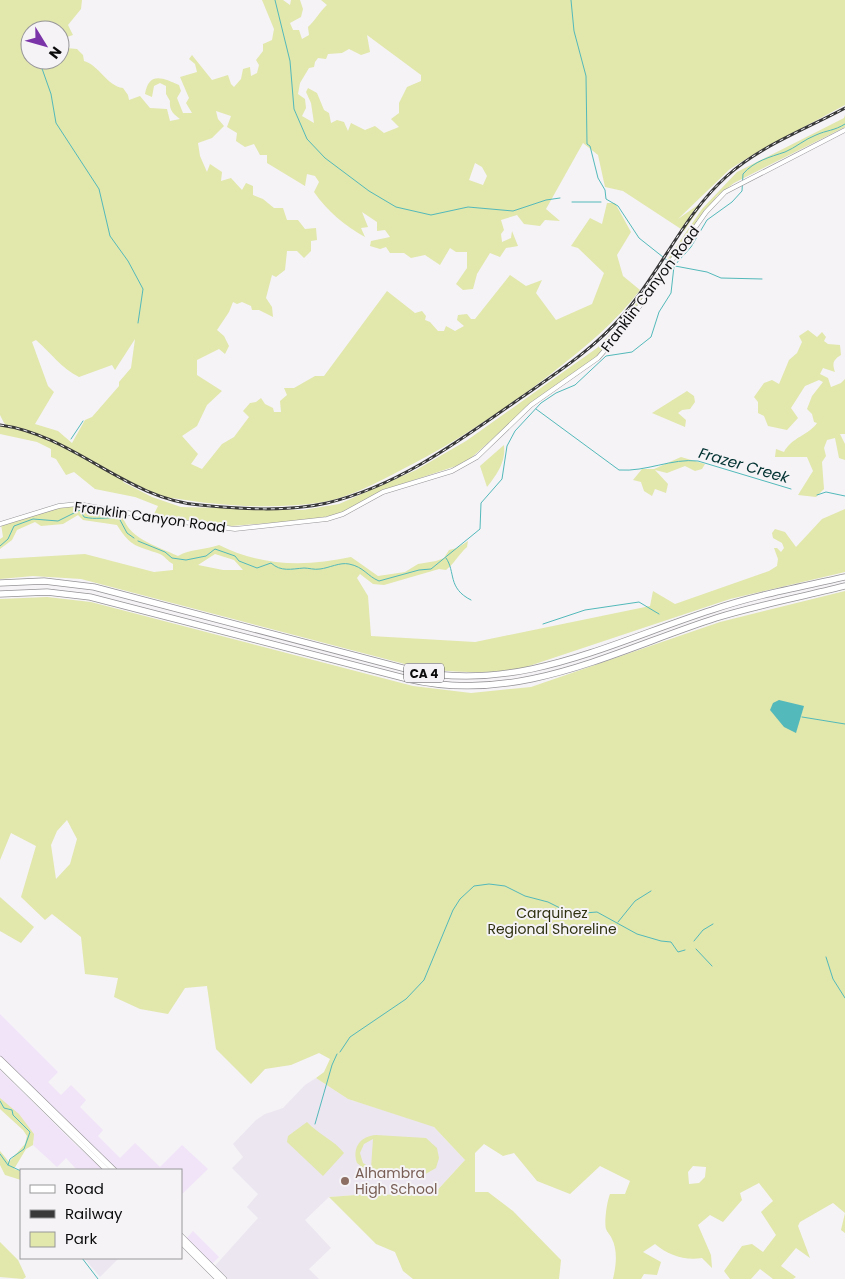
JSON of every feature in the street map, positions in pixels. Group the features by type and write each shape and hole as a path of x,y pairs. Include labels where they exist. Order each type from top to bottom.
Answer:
{"highway":[{"name":"CA 4","path":"0,583 44,581 94,587 410,670 445,676 474,677 502,676 536,669 726,605 845,576"},
{"name":"CA 4","path":"0,594 47,592 96,598 408,679 471,687 507,685 542,678 723,616 845,586"}],"main road":[{"path":"0,1060 113,1169"},
{"path":"0,1065 106,1169"},
{"path":"182,1237 224,1279"},
{"path":"182,1243 218,1279"}],"street":[{"name":"Franklin Canyon Road","path":"0,524 59,506 78,504 161,519 235,529 328,519 343,514 383,492 452,471 477,457 531,405 598,358 624,328 711,206 735,186 845,130"}],"shaded area":[{"path":"0,1014 58,1072 48,1082 61,1095 71,1085 86,1100 80,1107 103,1130 98,1136 120,1158 135,1143 160,1167 182,1145 208,1169 182,1194 182,1169 113,1169 0,1059"},
{"path":"0,1070 102,1169 76,1169 66,1158 57,1167 33,1145 34,1141 11,1108 0,1098"},
{"name":"Alhambra High School","path":"316,1078 348,1099 433,1126 465,1160 432,1196 370,1194 329,1197 305,1220 331,1248 309,1269 319,1279 224,1279 213,1268 258,1218 247,1207 258,1194 232,1168 243,1157 233,1144 256,1120 265,1114 283,1108 305,1085"},
{"path":"193,1231 219,1257 211,1265 185,1240"},
{"path":"85,1259 118,1259 100,1277"}],"green space":[{"path":"0,0 82,0 81,9 70,23 70,20 20,20 20,70 70,70 70,48 77,49 83,55 84,61 94,67 112,84 123,88 129,100 140,96 150,108 167,109 170,121 180,119 171,109 170,101 166,94 166,86 160,83 154,86 152,97 145,94 147,87 153,79 158,78 179,85 181,91 177,98 183,113 192,113 186,103 189,98 180,77 197,72 195,64 189,59 192,55 212,80 228,75 234,87 241,79 243,69 250,67 251,76 257,73 259,65 256,60 263,51 263,44 272,40 274,29 262,0 283,0 290,5 291,0 300,0 303,9 301,17 290,23 293,30 299,30 302,39 309,35 308,27 327,5 321,0 845,0 845,105 759,151 730,169 678,219 705,200 684,231 623,191 605,187 598,155 583,143 546,209 560,221 545,220 540,226 524,224 517,215 501,220 504,230 501,234 502,242 511,238 512,231 518,246 506,248 500,257 490,253 477,274 473,289 463,290 456,284 467,268 467,252 456,252 450,248 440,265 425,255 411,258 404,253 390,253 386,247 380,249 370,246 371,241 390,237 385,230 377,231 377,222 362,212 368,227 361,228 365,237 350,228 331,212 314,192 319,182 315,176 307,174 305,186 267,163 267,155 260,155 254,144 245,147 236,141 237,133 227,127 231,116 216,111 218,119 224,126 212,138 198,143 200,156 207,172 210,164 222,172 221,181 231,178 242,190 246,183 253,186 253,195 263,199 274,208 283,208 287,220 298,220 305,229 316,228 317,240 311,241 311,251 304,258 297,251 287,251 285,270 276,277 272,275 266,298 272,307 273,317 259,310 252,310 251,306 242,302 237,304 233,302 217,330 224,336 229,346 225,354 219,349 197,360 197,375 222,391 207,405 197,426 182,436 198,454 191,464 202,469 222,444 234,437 249,417 243,411 250,403 256,402 261,398 265,404 273,408 274,412 281,412 280,401 287,395 284,388 294,388 315,376 324,376 387,291 415,313 422,311 426,316 425,320 430,322 438,331 444,331 446,326 455,331 464,326 457,320 458,315 467,314 471,319 475,319 510,275 526,286 542,280 536,293 556,320 592,304 604,273 578,248 571,246 590,218 602,224 607,203 615,203 631,232 617,255 623,276 640,290 610,324 552,373 498,412 442,448 374,484 333,500 286,506 267,506 228,505 172,498 172,500 124,480 123,482 152,497 181,507 303,510 339,504 416,470 466,441 597,348 620,324 650,285 702,209 737,172 844,118 845,115 845,127 734,183 717,196 631,319 596,358 536,400 471,458 456,466 381,491 339,514 309,520 231,526 153,516 158,506 135,497 95,489 74,472 66,475 56,459 51,457 51,449 37,442 0,434 0,425 8,426 0,415","holes":["367,35 421,75 421,81 407,87 399,103 399,113 391,119 399,127 384,133 375,126 365,130 351,123 348,131 344,122 337,120 331,123 329,113 324,110 317,93 308,88 306,92 311,103 314,123 302,116 306,108 305,99 298,94 300,83 309,68 314,67 318,58 326,59 328,54 342,53 349,49 361,55 370,52","475,163 482,167 487,176 483,185 469,180","135,339 131,368 119,382 119,386 92,417 85,420 72,443 58,431 35,424 54,392 48,386 32,342 36,340 62,365 79,377 112,365 115,370"]},
{"path":"808,330 817,337 822,332 826,337 824,341 828,344 840,345 841,355 833,364 835,372 823,368 820,374 828,378 831,387 845,379 845,434 840,434 845,444 845,460 839,458 835,438 827,440 824,448 826,456 822,462 824,489 816,497 798,495 813,471 807,457 775,457 776,449 784,452 791,443 817,423 814,422 812,414 807,409 812,396 823,382 819,380 805,386 791,408 798,418 787,430 768,426 764,416 758,413 758,402 754,397 764,383 772,380 779,384 789,360 797,353 802,342 799,336"},
{"path":"687,391 694,396 695,402 690,409 682,410 678,413 686,420 685,427 652,413"},
{"path":"504,445 502,462 487,487 480,466"},
{"path":"681,457 705,464 702,469 695,471 685,466 667,473 655,470 668,484 666,493 655,489 652,496 644,491 641,482 633,480 642,469 654,469"},
{"path":"78,504 122,512 124,521 136,535 152,545 178,556 187,552 219,545 251,557 284,563 317,562 351,557 378,576 405,572 418,564 444,558 449,550 457,548 468,541 467,547 446,570 439,569 384,585 373,584 360,574 357,578 368,596 371,636 475,642 650,606 653,591 675,604 769,571 777,566 778,559 774,548 781,552 784,548 782,543 773,538 772,533 775,529 785,532 796,547 822,519 845,509 845,572 730,599 523,668 485,672 459,672 420,668 81,579 33,576 0,579 0,559 85,554 154,572 173,570 173,564 160,554 131,542 117,525 83,520 78,515 63,524 41,526 35,522 17,530 12,540 0,549 0,539 3,537 1,524 37,512","holes":["215,554 234,560 243,570 223,570 198,565"]},
{"name":"Carquinez Regional Shoreline","path":"845,591 845,1213 833,1203 800,1222 798,1226 810,1258 796,1248 781,1266 796,1277 793,1279 773,1279 760,1269 751,1279 730,1279 724,1271 742,1246 752,1244 763,1252 776,1235 761,1212 773,1201 759,1183 740,1193 742,1200 723,1222 710,1215 698,1225 711,1255 712,1268 702,1258 689,1259 677,1256 655,1244 643,1252 661,1262 657,1275 644,1274 641,1279 613,1279 616,1254 614,1244 606,1229 607,1206 610,1194 625,1194 630,1181 600,1166 570,1194 537,1181 514,1153 503,1156 484,1144 475,1153 475,1192 488,1192 513,1211 561,1260 559,1279 413,1279 403,1271 395,1252 376,1244 329,1197 370,1194 432,1196 465,1160 434,1127 348,1099 316,1078 324,1072 330,1059 319,1053 291,1065 265,1069 251,1084 216,1049 207,986 185,988 168,1014 140,1009 114,997 118,978 85,974 81,937 52,914 45,920 21,897 36,846 11,833 0,860 0,599 47,597 91,602 413,686 471,693 531,687 720,622","holes":["67,820 77,839 70,864 56,879 51,845 57,831","693,1166 706,1167 705,1177 699,1183 689,1184 688,1172"]},
{"path":"0,897 34,927 21,943 0,931"},
{"path":"0,1098 19,1114 34,1134 33,1145 26,1149 14,1169 20,1171 20,1180 5,1175 0,1165 0,1151 9,1162 25,1144 27,1136 0,1109"},
{"path":"307,1122 336,1144 344,1153 323,1176 287,1142 288,1136"},
{"path":"370,1136 426,1138 437,1148 439,1158 436,1168 422,1176 370,1173 357,1163 356,1152 362,1140","holes":["373,1139 371,1168 363,1163 360,1153 364,1144"]},
{"path":"845,1213 845,1233 841,1230"},
{"path":"0,1242 18,1260 26,1277 23,1279 0,1277"}],"water":[{"path":"779,700 804,706 796,733 784,727 770,710 773,703"}],"waterway":[{"path":"275,0 290,61 294,109 307,139 325,158 369,191 396,207 431,215 468,207 513,211 546,200 560,198"},
{"path":"571,0 574,31 586,76 587,144 590,146 598,178 605,190 606,199 618,206 639,238 668,261"},
{"path":"43,70 51,94 56,123 99,189 110,236 128,261 143,289 138,323"},
{"path":"138,541 165,552 172,558 186,560 206,556 215,549 235,556 239,561 257,568 271,563 279,568 286,569 318,569 349,564 358,567 379,581 419,570 431,569 480,529 481,503 502,479 507,446 515,431 541,403 556,393 575,385 606,356 632,352 651,337 659,312 671,293 674,266 691,247 707,220 732,202 742,191 743,174 762,160 785,152 820,133 845,124"},
{"path":"572,202 601,202"},
{"path":"675,266 707,272 721,278 762,279"},
{"name":"Frazer Creek","path":"536,409 619,470 639,469 678,461 698,461 791,489"},
{"path":"71,439 83,421"},
{"name":"Frazer Creek","path":"817,495 826,492 845,496"},
{"path":"0,546 8,539 14,526 33,519 58,521 80,510 84,517 88,518 119,518 127,533 134,538"},
{"path":"446,558 455,585 463,595 471,600"},
{"path":"543,624 585,610 639,602 659,614"},
{"path":"802,717 845,724"},
{"path":"340,1052 350,1037 406,999 424,980 453,910 460,899 474,886 489,884 505,886 525,896 548,902 572,914 597,912 637,934 671,942 678,952 685,950"},
{"path":"618,922 635,901 651,891"},
{"path":"694,941 703,930 713,924"},
{"path":"696,949 712,966"},
{"path":"826,957 833,979 845,998"},
{"path":"315,1124 337,1054"},
{"path":"0,1101 4,1108 12,1110 13,1115 30,1132 24,1149 10,1159 8,1165"},
{"path":"0,1154 8,1165 20,1171"},
{"path":"83,1259 98,1279"}],"railway":[{"path":"0,425 27,431 52,441 124,480 173,500 200,505 280,509 312,506 354,495 405,473 453,445 576,359 601,338 624,314 650,280 685,225 712,191 727,176 740,165 769,147 845,108"}],"place":[{"name":"Alhambra High School","path":"345,1181"}]}
